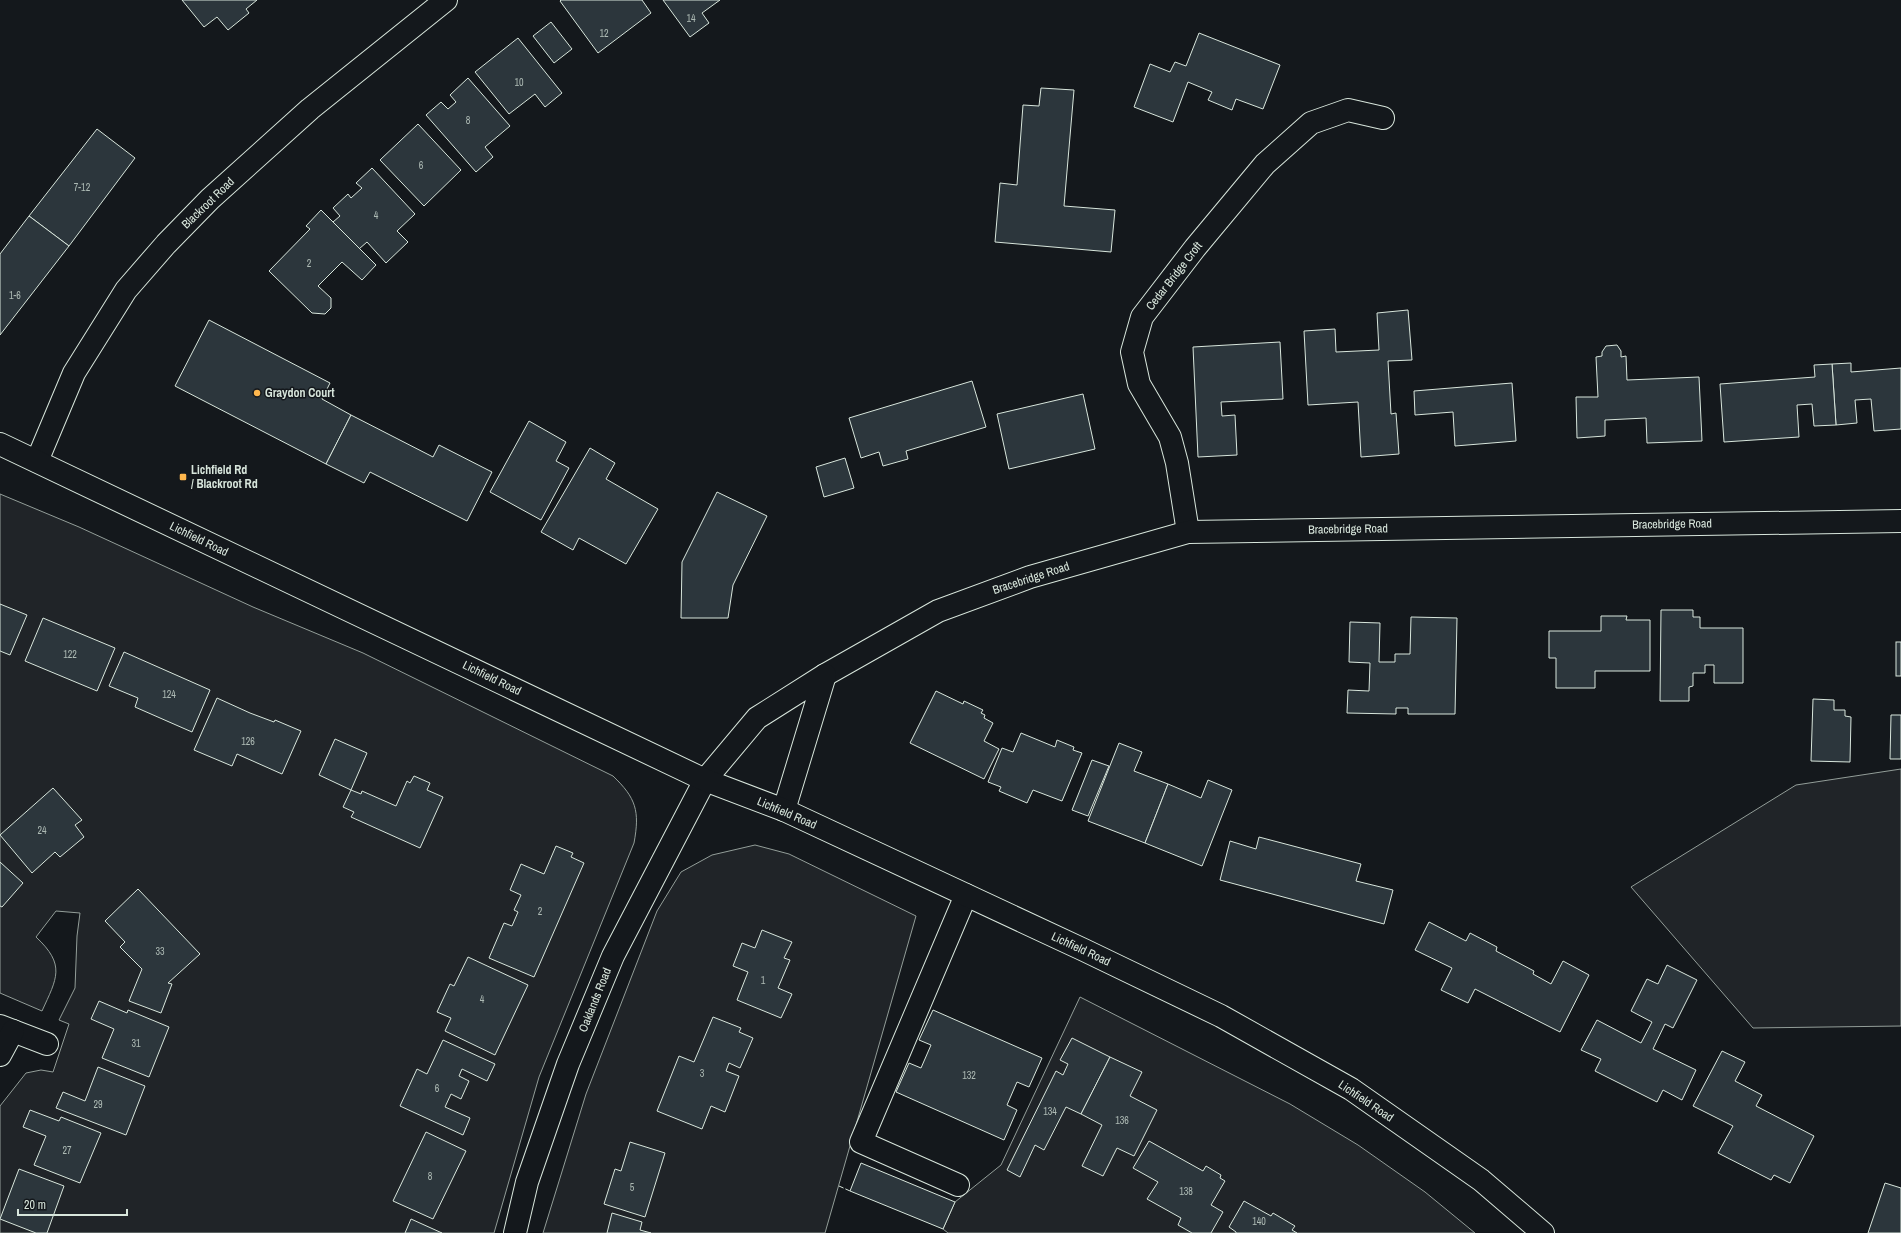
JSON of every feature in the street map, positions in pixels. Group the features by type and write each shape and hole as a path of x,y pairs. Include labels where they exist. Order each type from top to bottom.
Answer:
{"street":[{"name":"Blackroot Road","path":"37,461 74,373 126,290 166,244 210,199 310,109 446,0"},
{"name":"Cedar Bridge Croft","path":"1188,532 1177,463 1170,437 1138,384 1132,352 1142,317 1195,248 1265,164 1311,123 1348,110 1382,118"},
{"name":"Lichfield Road","path":"0,444 705,780 784,810 1221,1016 1351,1089 1481,1180 1543,1233"},
{"name":"Bracebridge Road","path":"705,780 757,718 825,675 938,611 1030,577 1188,532 1901,521"},
{"path":"784,810 825,675"},
{"name":"Oaklands Road","path":"515,1233 527,1182 568,1064 613,956 705,780"},
{"path":"958,1185 861,1142 966,895"},
{"path":"0,1055 6,1029 47,1044"}],"shaded area":[{"path":"0,494 79,527 253,607 363,653 613,776 627,791 636,814 636,832 634,843 539,1077 494,1233 0,1233 0,1106 26,1073 41,1070 53,1072 69,1024 59,1020 75,988 77,936 80,913 56,911 36,937 52,956 56,972 52,989 42,1011 0,993"},
{"path":"1901,769 1901,1026 1753,1028 1631,887 1796,785"},
{"path":"755,845 789,854 916,916 825,1233 543,1233 586,1094 657,911 681,872 712,855"},
{"path":"1080,997 1290,1104 1358,1145 1425,1192 1475,1233 948,1233 943,1229 955,1202 1001,1165"}],"building":[{"path":"182,0 257,0 246,9 249,13 228,30 217,17 204,27"},
{"path":"642,0 651,13 598,53 560,1"},
{"path":"663,0 720,0 702,13 709,23 690,37"},
{"path":"551,22 572,49 554,63 533,36"},
{"path":"1199,33 1280,65 1263,109 1236,99 1232,110 1208,100 1212,92 1188,82 1173,122 1134,107 1150,64 1170,72 1175,62 1186,66"},
{"path":"518,38 562,93 545,107 535,94 509,114 475,72"},
{"path":"468,78 510,126 485,147 493,157 476,172 426,115 441,102 448,109 456,102 450,95"},
{"path":"1041,88 1074,90 1064,206 1115,210 1111,252 995,242 1000,183 1017,185 1023,105 1039,106"},
{"path":"418,124 461,170 424,206 380,160"},
{"path":"97,129 135,158 69,246 29,216"},
{"path":"372,168 415,214 397,231 408,242 386,263 367,242 359,249 333,222 340,216 333,208 348,194 351,198 362,188 356,183"},
{"path":"321,210 376,265 362,280 342,262 318,286 331,298 331,308 325,314 312,313 269,271 310,229 306,226"},
{"path":"29,216 69,246 0,335 0,254"},
{"path":"1408,310 1412,360 1388,361 1391,414 1396,413 1399,454 1361,457 1358,402 1308,405 1304,331 1335,329 1336,352 1379,350 1377,313"},
{"name":"Graydon Court","path":"209,320 330,383 322,399 351,415 326,464 175,386"},
{"path":"1280,342 1283,399 1221,402 1222,416 1235,415 1237,455 1198,457 1193,347"},
{"path":"1617,345 1621,351 1621,357 1626,356 1627,380 1699,377 1702,441 1647,443 1646,418 1605,420 1605,436 1577,438 1576,397 1598,397 1596,357 1602,356 1602,352 1606,346"},
{"path":"1851,363 1851,372 1901,368 1901,429 1874,431 1871,399 1855,400 1857,423 1836,425 1832,364"},
{"path":"1832,364 1836,425 1814,426 1812,404 1797,405 1799,437 1724,442 1720,384 1815,377 1814,365"},
{"path":"972,381 986,427 906,451 908,459 883,466 879,452 861,458 849,418"},
{"path":"1512,383 1516,441 1455,446 1453,412 1415,415 1414,391"},
{"path":"1083,394 1095,449 1009,469 997,414"},
{"path":"351,415 433,457 439,445 492,472 467,521 370,472 364,483 326,464"},
{"path":"529,421 566,442 556,461 569,468 541,520 490,492"},
{"path":"590,448 615,463 606,479 658,509 626,564 579,538 573,550 541,532"},
{"path":"845,458 854,488 824,497 816,467"},
{"path":"717,492 767,516 733,585 728,618 681,618 682,562"},
{"path":"0,604 27,615 10,655 0,651"},
{"path":"1661,610 1693,610 1693,617 1700,617 1700,628 1743,628 1743,683 1714,683 1714,665 1705,665 1705,673 1693,673 1693,686 1689,687 1689,701 1660,701"},
{"path":"1601,616 1627,616 1626,620 1650,620 1650,671 1595,671 1595,688 1556,688 1556,658 1549,658 1549,631 1601,631"},
{"path":"1411,617 1457,618 1455,714 1408,714 1408,708 1396,708 1396,714 1347,713 1348,690 1369,691 1370,663 1349,662 1350,622 1380,623 1379,662 1395,662 1395,654 1410,654"},
{"path":"43,618 115,648 97,691 25,661"},
{"path":"1896,642 1901,642 1901,676 1896,676"},
{"path":"124,652 210,690 192,732 135,707 138,698 109,686"},
{"path":"936,691 963,704 964,701 983,710 981,713 985,715 984,718 993,723 984,741 999,749 984,779 910,743"},
{"path":"217,698 250,713 274,722 275,720 301,731 282,774 237,754 232,766 194,750"},
{"path":"1813,699 1834,700 1834,710 1845,710 1845,716 1851,717 1850,762 1811,761"},
{"path":"1891,715 1901,715 1901,759 1890,759"},
{"path":"1021,733 1055,747 1057,740 1074,747 1073,750 1082,753 1062,801 1033,790 1027,803 999,791 1001,787 988,782 1002,748 1013,752"},
{"path":"335,739 367,753 351,790 319,775"},
{"path":"1119,743 1142,752 1134,771 1168,784 1145,843 1088,821"},
{"path":"1092,760 1109,766 1088,816 1072,810"},
{"path":"414,776 430,783 427,790 443,797 420,848 351,817 354,812 343,807 351,790 361,794 362,791 396,806 407,781 410,783"},
{"path":"1208,780 1232,790 1202,866 1145,843 1168,784 1201,798"},
{"path":"53,788 82,820 75,825 84,837 60,857 55,852 32,873 0,835"},
{"path":"1259,837 1361,864 1356,881 1393,890 1384,924 1220,880 1230,841 1256,849"},
{"path":"556,846 573,853 571,857 584,863 534,977 489,958 504,923 512,926 518,912 514,910 521,895 510,890 521,864 544,874"},
{"path":"0,862 23,883 2,907 0,906"},
{"path":"138,889 200,954 168,983 172,984 161,1013 129,1001 142,969 120,947 125,942 105,921"},
{"path":"1429,922 1466,941 1470,933 1497,947 1496,951 1534,971 1533,974 1551,984 1563,961 1589,975 1560,1032 1475,989 1468,1003 1441,990 1452,968 1415,950"},
{"path":"762,930 792,942 784,958 790,960 778,988 792,994 781,1018 737,1000 748,972 733,966 742,943 755,948"},
{"path":"468,957 528,985 495,1055 445,1031 451,1018 437,1012 450,984 454,986"},
{"path":"1667,965 1697,980 1673,1028 1665,1024 1653,1049 1696,1070 1682,1100 1663,1090 1657,1102 1595,1071 1601,1059 1581,1050 1597,1020 1641,1043 1652,1022 1631,1011 1647,979 1658,984"},
{"path":"99,1001 127,1013 128,1010 169,1027 149,1077 102,1058 114,1029 91,1019"},
{"path":"933,1010 1042,1058 1029,1087 1017,1082 1007,1105 1017,1110 1004,1140 896,1092 909,1063 921,1068 931,1045 919,1040"},
{"path":"713,1017 741,1028 739,1032 753,1038 740,1068 729,1063 726,1071 739,1076 725,1112 711,1106 702,1129 657,1111 679,1056 694,1062"},
{"path":"1072,1038 1110,1057 1081,1114 1066,1107 1044,1150 1035,1145 1020,1177 1007,1170 1056,1071 1063,1075 1068,1064 1060,1060"},
{"path":"443,1040 495,1064 487,1081 462,1069 459,1076 469,1081 461,1099 451,1094 445,1107 470,1118 463,1135 400,1106 417,1069 427,1074"},
{"path":"1722,1051 1745,1062 1735,1081 1762,1095 1756,1106 1814,1136 1790,1183 1774,1175 1771,1180 1718,1153 1733,1126 1693,1106"},
{"path":"1110,1057 1142,1072 1130,1096 1157,1110 1134,1156 1117,1148 1103,1176 1082,1166 1102,1125 1081,1114"},
{"path":"98,1067 145,1086 126,1135 56,1108 63,1092 85,1101"},
{"path":"30,1110 59,1121 61,1117 101,1133 80,1183 34,1165 46,1136 23,1127"},
{"path":"426,1132 466,1151 433,1219 393,1201"},
{"path":"1149,1141 1203,1171 1206,1166 1221,1175 1220,1178 1225,1181 1211,1205 1223,1212 1211,1233 1192,1233 1178,1225 1181,1218 1147,1199 1158,1182 1133,1168"},
{"path":"630,1142 665,1153 645,1217 604,1204 615,1169 621,1171"},
{"path":"861,1163 955,1202 943,1229 850,1191"},
{"path":"19,1169 64,1186 47,1233 36,1233 0,1219"},
{"path":"1885,1183 1901,1188 1901,1233 1868,1233"},
{"path":"1244,1201 1271,1216 1273,1213 1295,1226 1292,1230 1297,1233 1236,1233 1229,1227"},
{"path":"612,1213 642,1222 640,1230 651,1233 607,1233"},
{"path":"411,1219 442,1233 405,1233"}],"fence":[{"path":"839,1186 850,1191"}],"place":[{"name":"Graydon Court","path":"257,393"},
{"name":"Lichfield Rd / Blackroot Rd","path":"183,477"}]}
